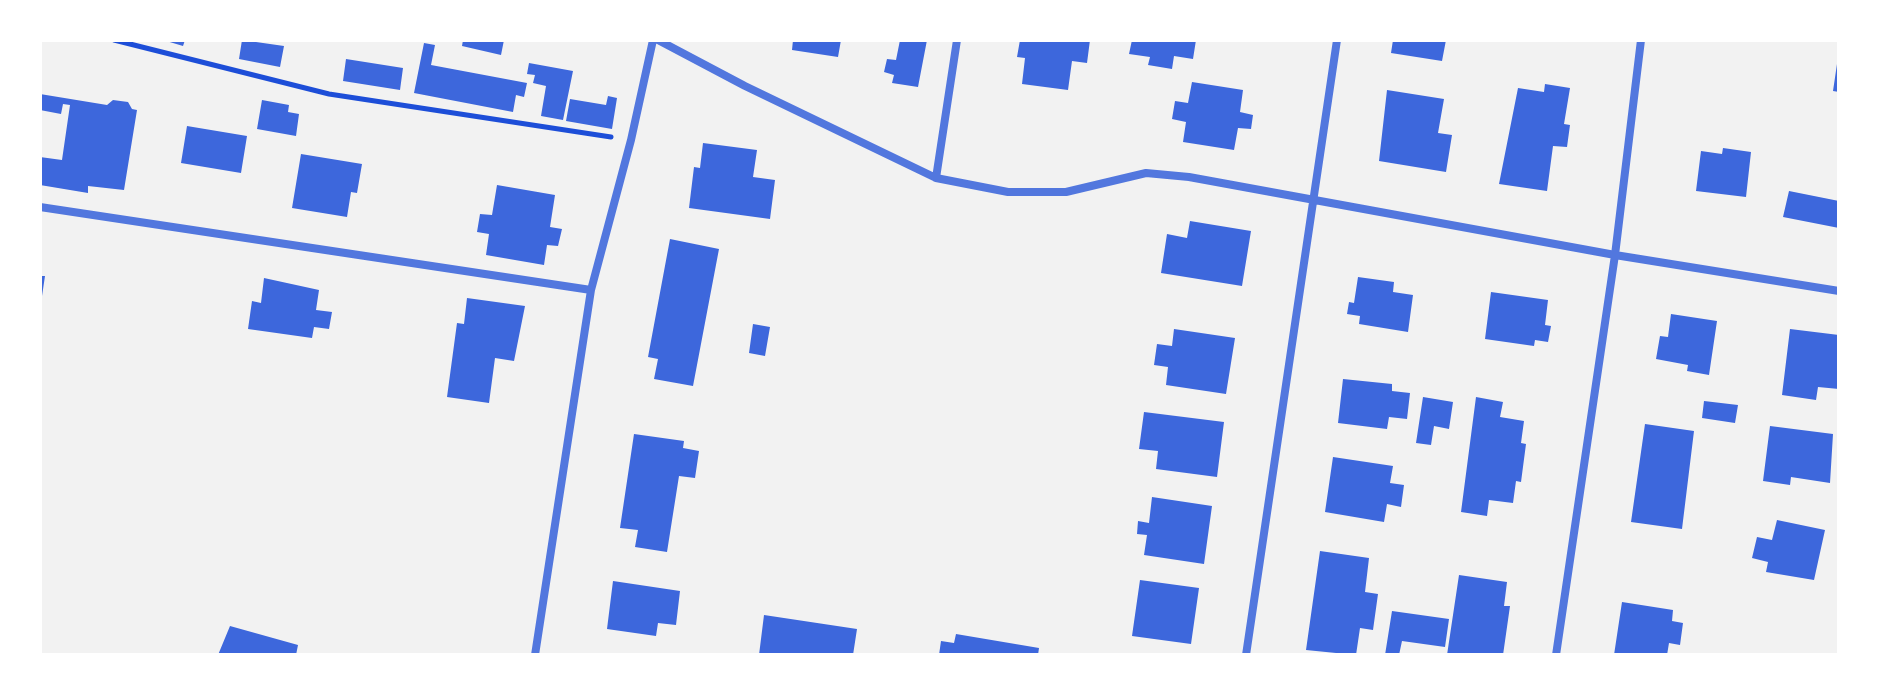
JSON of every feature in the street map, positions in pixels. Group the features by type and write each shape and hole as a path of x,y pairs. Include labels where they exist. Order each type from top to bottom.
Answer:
{"street":[{"path":"535,655 591,290 656,40 936,178 1008,192 1066,192 1146,173 1189,177 1615,255 1839,291"},
{"path":"936,178 957,40"},
{"path":"1246,655 1337,40"},
{"path":"1556,655 1615,255 1641,40"},
{"path":"40,207 591,290"}],"path":[{"path":"114,40 329,94 631,140"}],"building":[{"path":"163,40 185,40 183,46"},
{"path":"242,40 284,46 280,67 239,59"},
{"path":"463,40 504,40 501,55 462,46"},
{"path":"793,40 841,40 838,57 792,50"},
{"path":"900,40 927,40 918,87 892,83 894,75 884,72 887,59 896,60"},
{"path":"1020,40 1090,40 1087,63 1072,61 1068,90 1022,84 1025,58 1017,57"},
{"path":"1132,40 1196,40 1193,59 1174,56 1172,69 1148,65 1150,57 1129,54"},
{"path":"1393,40 1446,40 1442,61 1391,53"},
{"path":"424,43 435,45 431,65 527,83 524,97 516,95 513,112 414,93"},
{"path":"346,59 403,68 400,90 343,81"},
{"path":"529,63 573,71 563,120 541,116 546,86 533,83 535,75 527,74"},
{"path":"1839,64 1839,92 1833,91"},
{"path":"1192,82 1243,90 1240,112 1253,115 1251,129 1238,128 1234,150 1183,142 1186,122 1172,119 1175,101 1188,103"},
{"path":"1545,84 1570,88 1564,124 1570,125 1567,147 1553,146 1547,191 1499,184 1518,88 1544,92"},
{"path":"1387,90 1444,99 1438,133 1452,135 1446,172 1379,161"},
{"path":"40,94 107,105 113,100 128,102 132,109 137,110 124,190 88,186 88,193 40,185 40,157 62,160 70,105 63,104 61,114 40,110"},
{"path":"608,96 617,98 612,129 566,121 570,99 606,105"},
{"path":"262,100 289,105 288,112 299,114 296,136 257,129"},
{"path":"187,126 247,136 241,173 181,163"},
{"path":"703,143 757,150 753,177 775,180 770,219 689,208 694,167 700,168"},
{"path":"1723,148 1751,152 1746,197 1696,191 1701,151 1722,154"},
{"path":"301,154 362,164 357,193 351,192 347,217 292,208"},
{"path":"497,185 555,195 550,227 562,229 558,246 547,245 544,265 486,255 489,234 477,232 480,214 492,215"},
{"path":"1789,191 1839,201 1839,228 1783,217"},
{"path":"1190,221 1251,231 1242,286 1161,273 1167,234 1187,238"},
{"path":"670,239 719,249 693,386 654,379 658,359 648,357"},
{"path":"40,276 45,276 42,296 40,295"},
{"path":"1358,277 1394,282 1393,292 1413,295 1408,332 1359,324 1360,316 1347,314 1349,302 1354,303"},
{"path":"264,278 319,290 316,310 332,312 329,329 314,327 312,338 248,329 252,301 261,303"},
{"path":"1491,292 1548,300 1545,325 1551,326 1548,342 1535,340 1534,346 1485,339"},
{"path":"467,298 525,306 514,361 495,358 489,403 447,397 457,323 464,324"},
{"path":"1671,314 1717,321 1709,375 1687,371 1688,365 1656,359 1660,336 1668,337"},
{"path":"753,324 770,327 765,356 749,353"},
{"path":"1174,329 1235,338 1226,394 1166,385 1168,367 1154,365 1157,344 1172,346"},
{"path":"1790,329 1839,335 1839,389 1818,387 1816,400 1782,395"},
{"path":"1343,379 1392,384 1392,391 1410,393 1407,419 1389,417 1387,429 1338,423"},
{"path":"1423,397 1453,402 1449,429 1434,426 1431,445 1416,443"},
{"path":"1476,397 1503,402 1500,417 1524,421 1521,443 1526,444 1521,482 1516,481 1513,503 1489,500 1487,516 1461,512"},
{"path":"1704,401 1738,405 1735,423 1702,418"},
{"path":"1144,412 1224,422 1217,477 1156,469 1158,451 1139,449"},
{"path":"1645,424 1694,431 1682,529 1631,522"},
{"path":"1770,426 1833,434 1830,483 1791,477 1790,485 1763,481"},
{"path":"634,434 684,441 683,448 699,451 695,478 679,476 667,552 635,547 638,530 620,528"},
{"path":"1333,457 1393,466 1390,483 1404,485 1401,507 1387,504 1384,522 1325,512"},
{"path":"1152,497 1212,506 1204,564 1144,555 1147,535 1137,534 1138,521 1149,523"},
{"path":"1777,520 1825,530 1814,580 1766,572 1768,562 1752,558 1757,537 1772,540"},
{"path":"1320,551 1369,558 1365,592 1378,594 1373,630 1360,628 1356,655 1306,650"},
{"path":"1459,575 1507,582 1504,606 1510,606 1503,655 1447,655"},
{"path":"1140,580 1199,588 1191,644 1132,636"},
{"path":"613,581 680,591 676,625 658,623 656,636 607,629"},
{"path":"1622,602 1673,610 1672,621 1683,623 1680,645 1669,643 1667,655 1614,655"},
{"path":"1392,611 1449,619 1445,647 1402,641 1399,655 1385,655"},
{"path":"764,615 857,629 853,655 759,655"},
{"path":"230,626 298,645 296,655 218,655"},
{"path":"956,634 1039,648 1038,655 939,655 941,641 954,643"}]}
